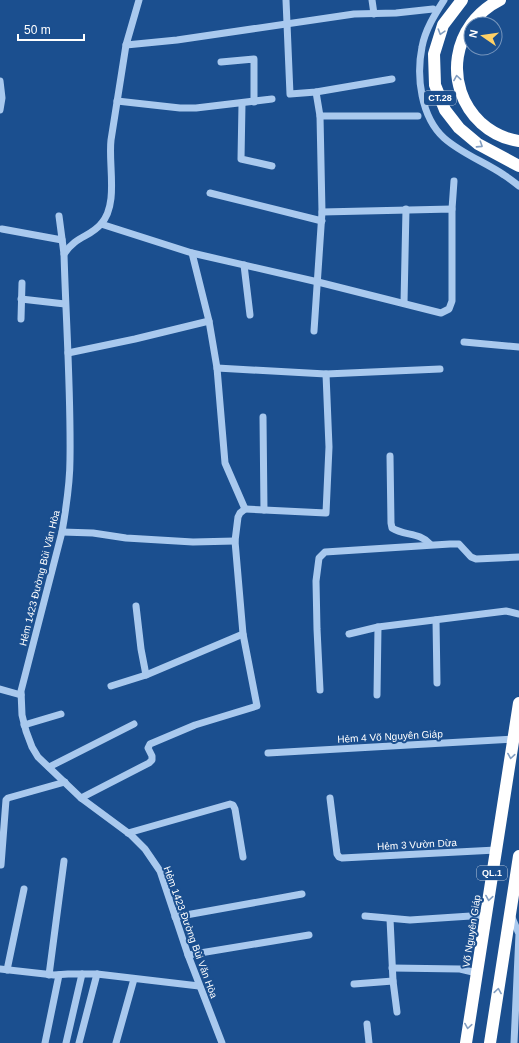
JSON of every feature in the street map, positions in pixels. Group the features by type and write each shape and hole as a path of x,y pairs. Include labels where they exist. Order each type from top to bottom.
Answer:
{"highway":[{"name":"CT.28","path":"462,0 443,25 434,54 435,85 445,110 459,128 478,144 519,166"},
{"name":"CT.28","path":"500,0 472,22 460,44 456,68 460,92 471,113 488,130 510,140 519,140"},
{"name":"Võ Nguyên Giáp","path":"466,1043 519,703"},
{"name":"QL.1","path":"490,1043 519,856"}],"street":[{"path":"64,254 75,241 101,224 112,200 110,151 116,101 126,45 139,0"},
{"path":"286,0 290,94 316,92 392,79"},
{"path":"372,0 374,14"},
{"path":"444,0 433,17 422,46 419,83 428,118 444,138 473,158 504,174 519,186"},
{"path":"126,45 177,40 354,14 396,13 433,9"},
{"path":"221,62 254,59 254,102"},
{"path":"0,81 2,98 0,110"},
{"path":"314,330 322,221 320,116 316,92"},
{"path":"116,101 188,108 242,104 272,99"},
{"path":"242,104 240,159 272,166"},
{"path":"320,116 418,116"},
{"path":"101,224 192,252 441,313 449,309 452,301 452,208 454,182"},
{"path":"210,193 322,221"},
{"path":"322,212 452,208"},
{"path":"404,303 406,209"},
{"name":"Hẻm 1423 Đường Bùi Văn Hòa","path":"59,216 64,254 70,461 66,509 62,532 21,695 22,715 32,747 38,758 81,798 128,833 145,849 160,871 199,986 222,1043"},
{"path":"2,230 62,240"},
{"path":"192,252 209,321 217,368 225,463 245,509"},
{"path":"244,265 250,315"},
{"path":"21,319 22,283"},
{"path":"21,299 65,304"},
{"path":"68,353 209,321"},
{"path":"464,342 519,346"},
{"path":"217,368 326,374 440,369"},
{"path":"81,798 149,763 152,760 152,756 148,748 150,744 195,725 257,706 243,634 235,541 238,517 245,509 326,514 329,447 326,374"},
{"path":"263,417 264,510"},
{"path":"390,456 390,523 392,528 396,531 421,536 430,544"},
{"path":"62,532 93,533 126,538 193,542 235,541"},
{"path":"320,690 316,630 316,581 320,558 325,552 430,544 459,544 476,559 519,557"},
{"path":"136,606 141,650 146,675"},
{"path":"349,634 378,627 506,611 519,614"},
{"path":"436,620 437,683"},
{"path":"377,694 378,627"},
{"path":"111,686 146,675 243,634"},
{"path":"0,689 21,695"},
{"path":"24,724 61,714"},
{"path":"49,768 134,724"},
{"name":"Hẻm 4 Võ Nguyên Giáp","path":"268,753 513,739"},
{"path":"1,865 6,800 8,798 65,782"},
{"name":"Hẻm 3 Vườn Dừa","path":"330,798 337,854 342,858 496,850"},
{"path":"128,833 230,804 233,805 235,809 243,857"},
{"path":"49,975 64,861"},
{"path":"24,889 3,969 49,975 96,974 199,986"},
{"path":"175,917 302,894"},
{"path":"510,913 519,934 514,1043"},
{"path":"365,916 410,920 486,915"},
{"path":"390,919 392,968 397,1012"},
{"path":"188,955 309,936"},
{"path":"392,968 460,969 477,973"},
{"path":"66,1043 82,974"},
{"path":"79,1043 96,974"},
{"path":"45,1043 59,975"},
{"path":"116,1043 134,979"},
{"path":"354,984 393,981"},
{"path":"367,1024 368,1043"}]}
